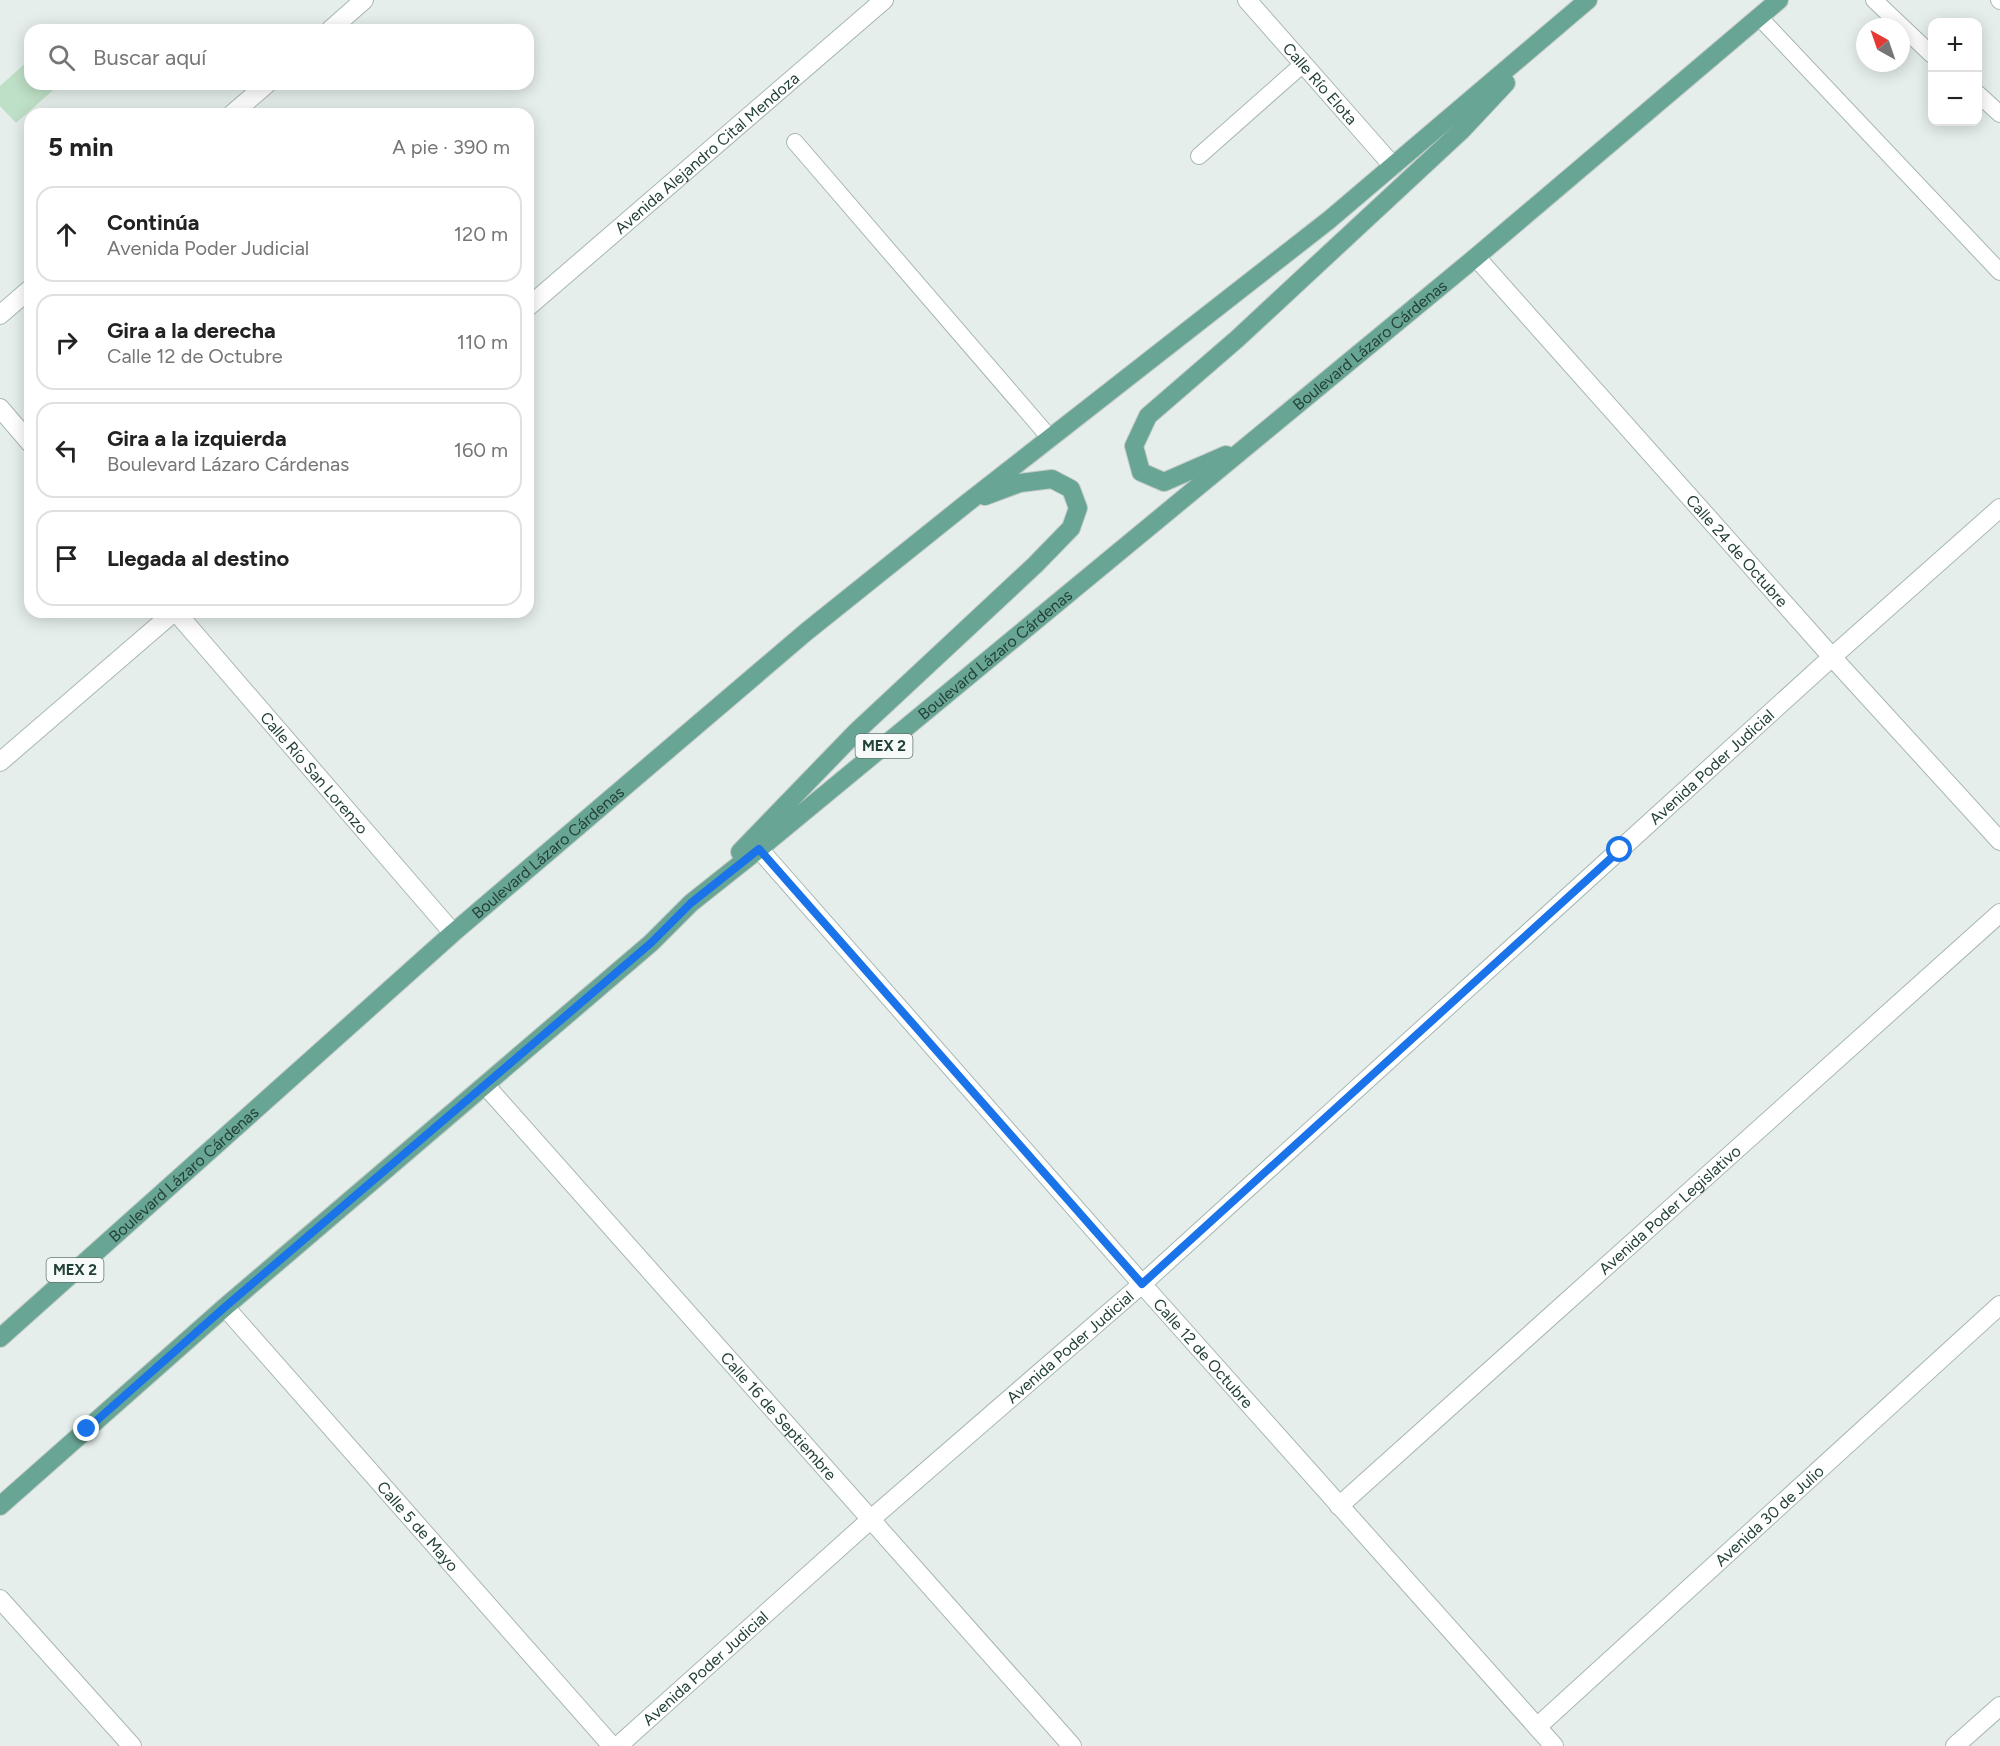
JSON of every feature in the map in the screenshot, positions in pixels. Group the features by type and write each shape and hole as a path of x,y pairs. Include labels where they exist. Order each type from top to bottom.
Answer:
{"main road":[{"name":"Boulevard Lázaro Cárdenas","path":"0,1506 225,1307 651,943 691,903 1476,257 1779,0"},
{"name":"Boulevard Lázaro Cárdenas","path":"0,1338 453,933 806,632 1329,220 1583,4"},
{"path":"1245,447 1164,482 1141,472 1134,447 1148,417 1237,339 1461,131 1583,4"},
{"path":"691,903 856,732 1035,565 1071,528 1078,508 1071,489 1052,479 1020,483 967,503"}],"street":[{"path":"337,24 364,0"},
{"name":"Avenida Alejandro Cital Mendoza","path":"534,302 884,0"},
{"name":"Calle Río Elota","path":"1247,0 1393,166"},
{"path":"239,108 260,90"},
{"name":"Calle 24 de Octubre","path":"1476,257 1832,657 2000,841"},
{"path":"0,315 24,294"},
{"path":"0,408 24,435"},
{"name":"Avenida Poder Judicial","path":"618,1746 870,1520 1142,1284 2000,507"},
{"path":"0,762 168,618"},
{"name":"Calle Río San Lorenzo","path":"180,618 453,933"},
{"name":"Calle 12 de Octubre","path":"759,849 1142,1284 1554,1746"},
{"name":"Avenida Poder Legislativo","path":"1339,1506 2000,913"},
{"name":"Calle 16 de Septiembre","path":"486,1086 1072,1746"},
{"name":"Avenida 30 de Julio","path":"1538,1727 2000,1305"},
{"name":"Calle 5 de Mayo","path":"225,1307 612,1746"},
{"path":"0,1599 132,1746"},
{"path":"1955,1746 2000,1706"}],"lane":[{"path":"1874,0 1928,51"},
{"path":"1759,18 2000,272"},
{"path":"1199,156 1303,64"},
{"path":"1982,98 2000,114"},
{"path":"795,142 1050,438"}],"green space":[{"path":"24,64 24,90 53,90 33,108 24,108 24,116 16,123 0,106 0,86"}],"route":[{"path":"87,1429 225,1307 651,943 691,903 759,849 1142,1284 1620,850"}]}
